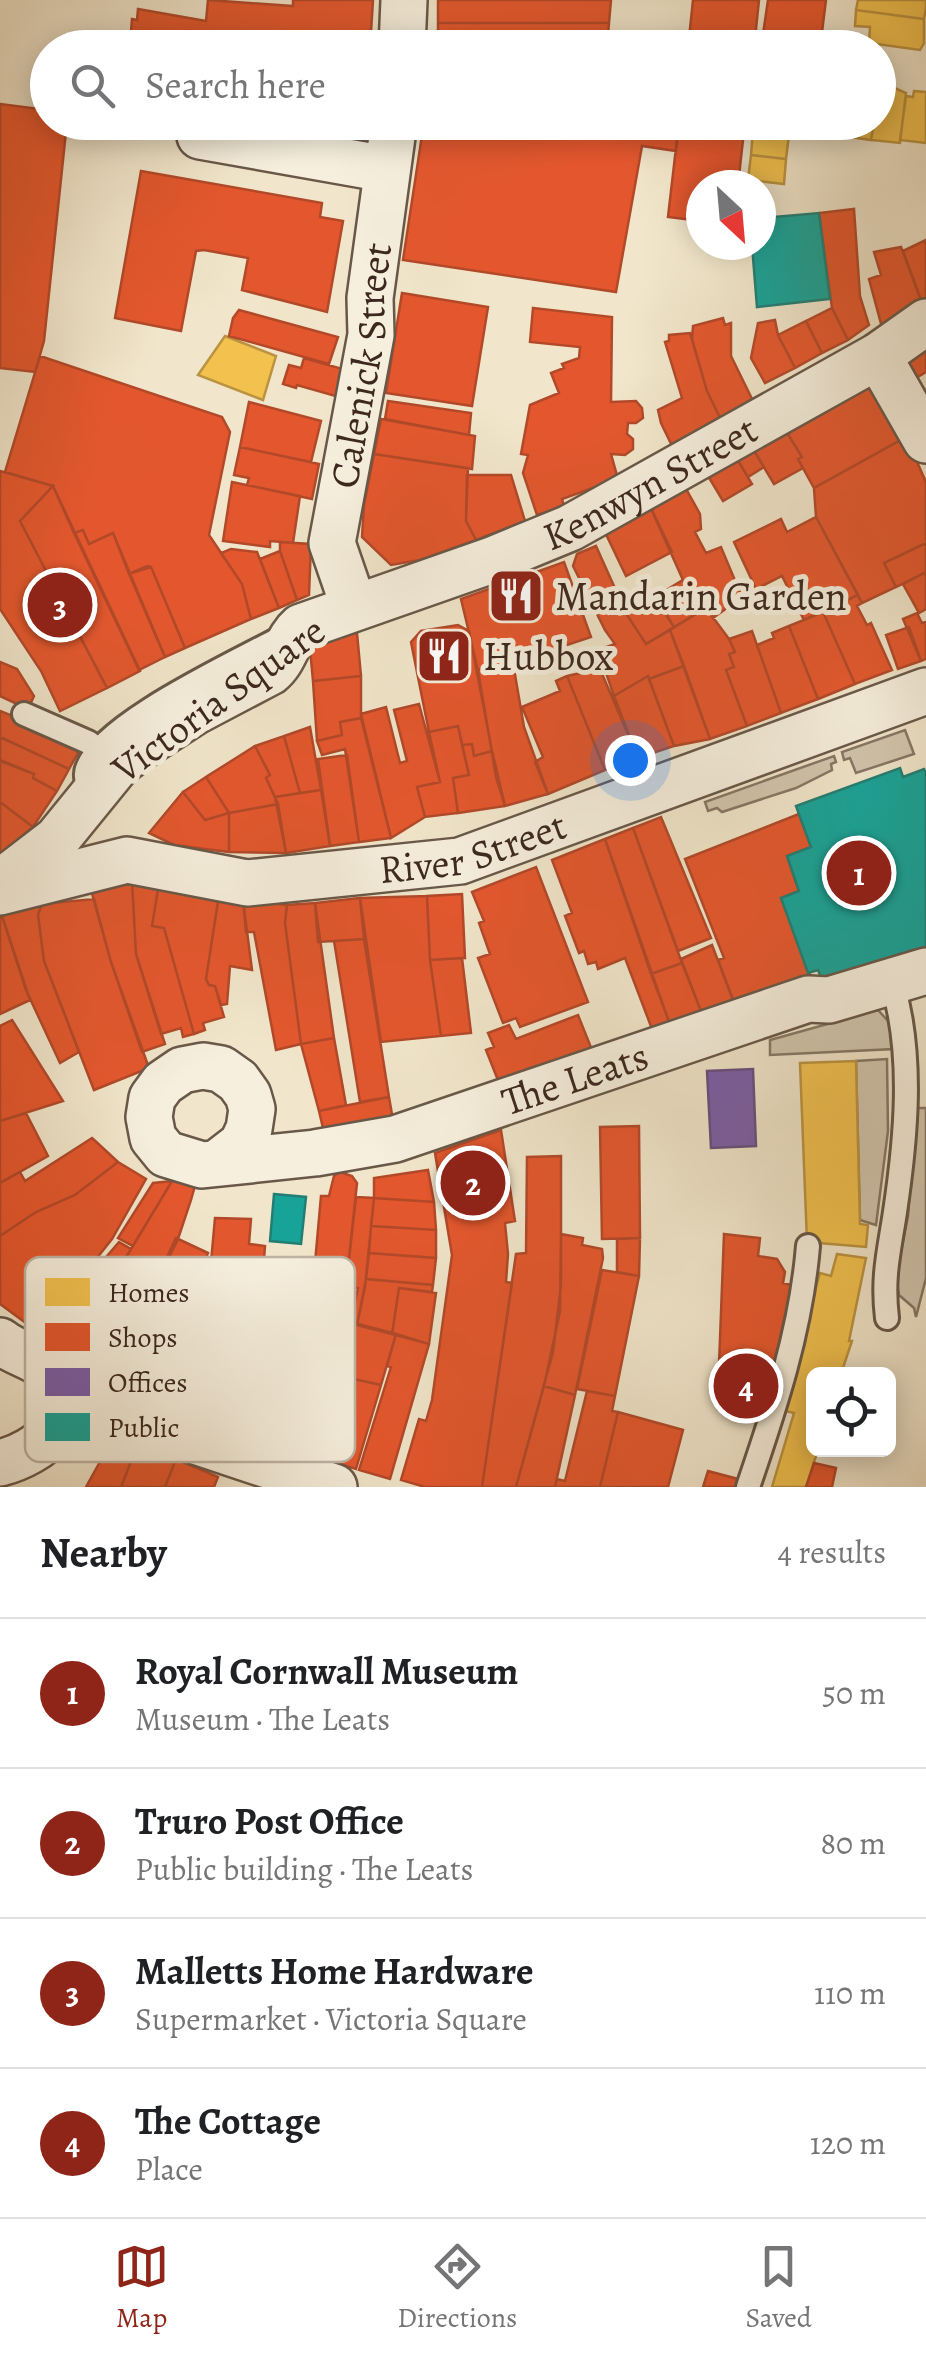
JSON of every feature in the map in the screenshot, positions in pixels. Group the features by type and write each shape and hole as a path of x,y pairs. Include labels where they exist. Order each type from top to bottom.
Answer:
{"street":[{"path":"403,30 404,0"},
{"path":"223,140 386,169"},
{"name":"Calenick Street","path":"354,607 332,543 371,335 370,298 391,140"},
{"name":"Kenwyn Street","path":"354,607 561,532 878,356 926,322"},
{"path":"878,356 926,440"},
{"name":"Victoria Square","path":"0,883 57,839 90,802 109,757 270,672 279,665 292,635 302,627 354,607"},
{"name":"River Street","path":"0,892 127,860 247,883 460,861 926,691"},
{"name":"Victoria Square","path":"90,802 100,838 127,860"},
{"name":"The Leats","path":"220,1162 315,1154 395,1139 808,999 829,1000 909,977"},
{"path":"0,1340 14,1353 25,1357"},
{"path":"0,1462 25,1453"},
{"path":"258,1462 334,1487"}],"lane":[{"path":"24,714 109,757"},
{"path":"887,1318 882,1284 896,1211 905,1082 901,1025 909,977"},
{"path":"748,1487 775,1408 801,1311 808,1246"}],"shaded area":[{"path":"905,730 914,754 856,773 850,758 844,760 842,752"},
{"path":"834,756 832,770 796,788 722,812 717,808 708,811 705,802"},
{"path":"878,1010 889,1022 894,1049 770,1055 770,1040"},
{"path":"887,1059 888,1131 876,1225 860,1220 856,1061"},
{"path":"916,1108 926,1108 926,1278 916,1317 914,1308 899,1295 896,1277 908,1216"}],"building: Homes":[{"path":"858,0 926,0 924,19 856,10"},
{"path":"856,10 924,19 924,43 920,50 896,47 896,30 855,26"},
{"path":"896,89 906,93 900,143 871,140 896,140"},
{"path":"914,91 926,92 926,143 900,140 906,96 913,97"},
{"path":"752,140 788,140 786,159 751,155"},
{"path":"751,155 786,159 784,184 776,183 776,170 749,170"},
{"path":"225,336 276,356 263,400 198,375"},
{"path":"856,1061 860,1224 868,1225 866,1247 807,1242 800,1063"},
{"path":"837,1254 866,1258 852,1341 843,1367 806,1367 806,1457 816,1457 806,1487 772,1487 794,1413 781,1410 820,1273 831,1276"},
{"path":"719,1365 772,1376 766,1406 754,1403 751,1413 732,1409 734,1398 722,1395"}],"building: Shops":[{"path":"208,0 293,6 293,0 373,0 371,30 131,30 138,9 206,21"},
{"path":"438,0 611,0 609,23 438,23"},
{"path":"693,0 759,0 756,30 690,30"},
{"path":"768,0 826,0 822,30 764,30"},
{"path":"438,23 609,23 608,30 438,30"},
{"path":"0,104 30,108 30,140 65,140 44,341 35,372 0,368"},
{"path":"421,140 677,140 676,151 642,146 616,292 403,260"},
{"path":"677,140 743,140 740,170 686,170 686,219 668,217"},
{"path":"141,171 322,203 320,217 343,221 327,312 242,290 248,258 204,250 196,251 181,331 115,318"},
{"path":"854,209 860,296 869,325 848,340 832,308 819,213"},
{"path":"926,240 926,297 921,300 903,251"},
{"path":"901,247 921,300 916,312 883,331 869,279 881,275 874,252"},
{"path":"402,293 488,307 472,406 386,393"},
{"path":"533,308 612,317 611,402 636,401 643,418 628,423 627,434 633,439 633,449 625,455 611,454 618,479 562,499 564,506 537,515 523,473 528,455 521,454 530,405 559,393 551,373 579,358 580,347 530,342"},
{"path":"832,308 848,340 822,353 806,321"},
{"path":"239,310 338,337 329,364 229,336"},
{"path":"723,318 725,325 731,323 731,356 753,401 724,426 707,391 692,339 693,326"},
{"path":"775,320 795,368 765,383 751,358 758,323"},
{"path":"806,321 822,353 795,368 778,335"},
{"path":"690,333 707,391 724,426 676,454 658,410 682,398 665,342 669,335"},
{"path":"926,339 926,372 916,378 905,358"},
{"path":"40,356 222,417 230,432 209,535 242,584 251,619 185,648 151,567 129,574 113,533 89,544 83,530 74,533 53,486 5,472"},
{"path":"304,358 346,370 339,397 283,384 289,365 301,368"},
{"path":"873,379 906,437 814,488 798,459 802,457 783,426"},
{"path":"388,401 471,413 469,435 385,419"},
{"path":"249,402 321,421 311,462 240,447"},
{"path":"381,419 475,436 472,469 374,454"},
{"path":"783,426 802,457 798,459 803,468 774,484 750,444"},
{"path":"906,437 926,482 926,543 884,563 896,587 862,603 816,517 814,488"},
{"path":"750,444 764,467 748,477 734,454"},
{"path":"240,447 319,464 312,499 247,485 249,478 234,475"},
{"path":"374,454 468,468 466,521 476,540 420,560 391,565 362,537"},
{"path":"734,454 752,484 723,501 705,471"},
{"path":"0,471 53,486 20,521 107,688 60,711 41,671 0,609"},
{"path":"467,475 511,475 525,521 476,540 466,521"},
{"path":"232,482 300,496 293,543 270,541 270,547 223,541"},
{"path":"53,486 140,671 107,688 20,521"},
{"path":"685,487 700,514 701,529 695,532 706,553 721,547 742,597 713,618 683,580 649,504"},
{"path":"649,504 672,552 626,576 603,528"},
{"path":"816,517 858,595 804,620 782,576 756,589 734,542 781,519 787,532"},
{"path":"83,530 89,544 113,533 165,657 139,670 74,533"},
{"path":"280,542 311,544 309,595 297,600 280,551"},
{"path":"926,543 926,572 896,587 884,563"},
{"path":"596,546 627,615 646,644 670,630 684,666 649,679 648,676 614,696 598,650 615,644 573,566 577,554"},
{"path":"231,549 257,552 279,608 251,619 242,584 221,553"},
{"path":"280,551 297,600 279,608 260,559"},
{"path":"564,562 591,637 513,663 478,670 461,599"},
{"path":"151,567 185,648 165,657 129,574"},
{"path":"926,572 926,609 919,613 903,584"},
{"path":"683,580 706,608 674,627 655,597"},
{"path":"858,595 862,603 857,606 867,625 871,623 892,670 855,684 823,612"},
{"path":"655,597 674,627 646,644 627,615"},
{"path":"706,608 735,652 729,654 734,667 726,670 747,726 710,739 670,630"},
{"path":"823,612 855,684 818,699 789,626"},
{"path":"917,613 922,623 926,622 926,659 921,661 903,619"},
{"path":"458,625 469,631 492,751 474,756 472,744 462,745 458,726 429,732 411,642 421,631"},
{"path":"789,626 818,699 781,713 757,645"},
{"path":"909,627 921,661 898,669 886,635"},
{"path":"752,631 781,713 747,726 726,670 734,667 729,654 735,652 729,639"},
{"path":"357,633 361,676 313,681 310,649 317,640"},
{"path":"0,662 17,669 34,696 28,709 0,696"},
{"path":"513,663 524,727 548,794 505,806 496,777 478,670"},
{"path":"684,666 710,739 674,746 649,679"},
{"path":"600,669 638,758 605,770 567,676"},
{"path":"361,676 361,718 340,722 342,735 317,741 313,681"},
{"path":"567,676 605,770 548,794 535,762 543,757 522,707 560,691 556,681"},
{"path":"648,676 674,746 638,758 614,696"},
{"path":"419,704 440,782 417,787 425,817 391,838 361,714 386,707 400,763 407,761 394,710"},
{"path":"0,711 74,741 78,753 69,769 0,737"},
{"path":"361,718 391,838 359,842 345,749 322,755 317,741 342,735 340,722"},
{"path":"458,726 469,775 453,778 458,813 425,817 417,787 440,782 429,732"},
{"path":"310,727 321,790 300,793 284,736"},
{"path":"284,736 300,793 275,797 266,778 270,775 255,746"},
{"path":"0,737 69,769 57,791 33,778 34,774 0,761"},
{"path":"472,744 474,756 492,751 505,806 458,813 453,778 469,775 462,745"},
{"path":"255,746 270,775 266,778 278,804 229,813 206,777"},
{"path":"347,755 359,842 330,846 318,759"},
{"path":"0,760 34,774 33,778 57,791 33,827 0,802"},
{"path":"206,777 229,813 205,820 183,792"},
{"path":"321,790 330,846 286,853 275,797"},
{"path":"183,792 205,820 229,813 229,852 174,845 149,833"},
{"path":"0,802 33,827 0,855"},
{"path":"278,804 286,853 229,852 229,813"},
{"path":"799,814 811,847 787,856 799,891 781,898 812,980 737,1010 718,960 724,958 685,859"},
{"path":"661,817 711,938 678,951 633,828"},
{"path":"633,828 682,963 651,974 605,839"},
{"path":"605,839 669,1022 652,1029 625,958 598,969 596,962 588,964 584,951 579,953 565,916 572,913 552,860"},
{"path":"536,867 588,1002 520,1027 516,1018 503,1023 478,958 490,954 479,923 484,921 472,892"},
{"path":"132,881 159,883 152,926 164,928 194,1034 183,1037 181,1028 161,1034 136,954"},
{"path":"132,881 136,954 165,1044 142,1052 91,890"},
{"path":"159,883 219,895 206,979 215,986 224,1017 203,1023 205,1030 194,1034 164,928 152,926"},
{"path":"462,894 465,958 430,960 427,896"},
{"path":"219,895 243,900 252,970 230,966 227,1004 221,1005 215,986 206,979"},
{"path":"427,896 430,960 441,1036 381,1042 360,898"},
{"path":"360,898 364,939 318,942 315,903"},
{"path":"36,899 42,904 38,915 44,961 79,1052 60,1063 26,990 2,916"},
{"path":"94,899 111,962 149,1068 94,1090 44,961 38,915 42,904"},
{"path":"243,900 287,905 285,923 301,1044 276,1050 254,932 246,932"},
{"path":"315,903 334,1038 301,1044 285,923 287,905"},
{"path":"0,917 30,1000 0,1014"},
{"path":"364,939 389,1097 360,1102 334,941"},
{"path":"712,945 736,1008 704,1019 681,959"},
{"path":"462,958 471,1033 441,1036 430,960"},
{"path":"682,963 704,1019 672,1029 651,974"},
{"path":"578,1015 596,1060 503,1093 486,1050 494,1047 488,1033 509,1025 516,1039"},
{"path":"12,1020 63,1101 0,1121 0,1026"},
{"path":"334,1038 346,1105 319,1111 301,1044"},
{"path":"389,1097 394,1126 326,1141 319,1111"},
{"path":"26,1113 48,1156 0,1183 0,1121"},
{"path":"639,1126 640,1238 602,1239 600,1127"},
{"path":"501,1130 515,1221 505,1223 506,1282 512,1283 482,1487 425,1487 401,1480 419,1419 426,1421 432,1400 452,1255 435,1153"},
{"path":"92,1138 118,1162 75,1195 36,1212 0,1236 0,1183 20,1172 25,1181"},
{"path":"561,1156 561,1285 553,1352 516,1487 482,1487 516,1254 526,1253 527,1157"},
{"path":"118,1162 146,1179 98,1257 25,1257 25,1322 0,1304 0,1236 36,1212 75,1195"},
{"path":"428,1170 434,1202 374,1198 374,1178"},
{"path":"340,1172 352,1176 357,1183 349,1257 316,1257 321,1196 329,1196 334,1176"},
{"path":"172,1181 133,1246 118,1238 153,1183"},
{"path":"172,1181 196,1182 169,1257 126,1257"},
{"path":"356,1197 374,1198 357,1325 355,1257 349,1257"},
{"path":"374,1198 434,1202 436,1230 371,1226"},
{"path":"215,1218 251,1219 249,1244 265,1246 264,1257 211,1257"},
{"path":"371,1226 436,1230 436,1258 369,1253"},
{"path":"561,1234 583,1238 582,1245 602,1249 603,1258 575,1395 544,1386 560,1311"},
{"path":"724,1234 760,1238 758,1256 777,1259 785,1272 783,1283 792,1285 772,1376 719,1365"},
{"path":"176,1238 208,1253 206,1257 167,1257"},
{"path":"640,1238 639,1276 617,1272 617,1239"},
{"path":"119,1242 131,1249 126,1257 106,1257"},
{"path":"369,1253 436,1258 433,1285 366,1279"},
{"path":"602,1270 639,1276 615,1396 577,1389"},
{"path":"366,1279 433,1285 432,1292 399,1288 392,1334 357,1325"},
{"path":"399,1288 436,1293 429,1344 392,1334"},
{"path":"355,1323 396,1334 381,1385 355,1379"},
{"path":"396,1334 429,1344 390,1479 359,1470 391,1367 387,1366"},
{"path":"355,1379 381,1385 356,1469 333,1462 355,1462"},
{"path":"544,1386 575,1395 555,1487 516,1487"},
{"path":"587,1391 615,1396 612,1411 618,1412 600,1487 555,1487 557,1479 565,1481"},
{"path":"618,1412 683,1430 668,1487 600,1487"},
{"path":"100,1462 131,1462 121,1487 86,1487"},
{"path":"131,1462 175,1462 165,1487 121,1487"},
{"path":"175,1462 218,1477 214,1487 165,1487"},
{"path":"814,1463 836,1468 832,1487 806,1487"},
{"path":"708,1471 738,1479 736,1487 703,1487"}],"building: Offices":[{"path":"753,1069 756,1146 711,1148 707,1071"}],"building: Public":[{"path":"819,213 830,299 757,307 753,260 776,260 776,217"},
{"path":"900,768 903,777 924,769 926,773 926,951 825,988 818,970 808,973 781,898 799,891 787,856 811,847 796,806"},
{"path":"274,1194 306,1197 301,1244 270,1241"}],"place":[{"name":"Mandarin Garden","path":"516,596"},
{"name":"Malletts Home Hardware","path":"60,605"},
{"name":"Hubbox","path":"444,656"},
{"name":"Royal Cornwall Museum","path":"859,873"},
{"name":"Truro Post Office","path":"473,1183"},
{"name":"The Cottage","path":"746,1386"}]}
